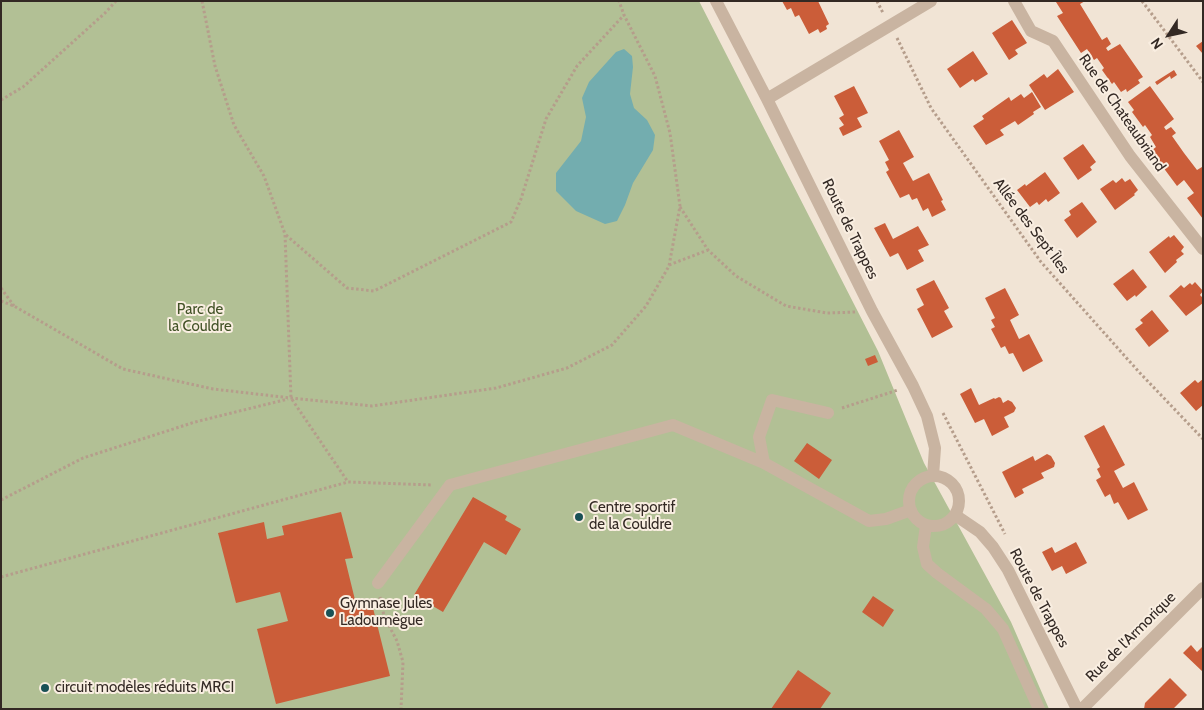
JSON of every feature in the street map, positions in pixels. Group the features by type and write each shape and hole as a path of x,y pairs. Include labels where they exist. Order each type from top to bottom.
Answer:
{"street":[{"name":"Route de Trappes","path":"716,1 927,416 935,448 933,476"},
{"path":"767,99 930,1"},
{"name":"Rue de Chateaubriand","path":"1014,1 1031,31 1053,42 1130,156 1203,249"},
{"path":"764,463 759,437 772,400 828,412"},
{"path":"378,583 450,485 673,425 764,463 869,521 886,519 911,510"},
{"path":"933,476 941,476 954,485 958,492 959,500 959,508 950,521 934,526 926,525 914,517 909,503 910,494 918,481 925,477 933,476"},
{"name":"Route de Trappes","path":"955,515 980,532 993,547 1008,570 1077,709"},
{"path":"926,525 923,547 927,564 986,609 1002,629 1039,709"},
{"name":"Rue de l'Armorique","path":"1082,709 1203,588"}],"path":[{"path":"1,100 23,88 116,1"},
{"path":"202,1 215,66 234,125 264,176 285,234 291,398 348,482"},
{"path":"1,300 123,369 213,389 372,406 496,388 566,368 612,345 646,306 668,266 680,206 670,133 655,76 624,15 619,1"},
{"name":"Allée des Sept Îles","path":"877,1 931,108 1041,262 1139,372 1203,439"},
{"path":"1142,1 1203,82"},
{"path":"285,234 347,288 374,291 510,222 522,199 546,119 577,66 624,15"},
{"path":"680,206 708,250 736,276 786,306 827,313 872,311"},
{"path":"668,266 708,250"},
{"path":"1,288 14,306"},
{"path":"828,412 913,386"},
{"path":"1,500 83,458 195,422 291,398"},
{"path":"1,577 348,482 450,485"},
{"path":"378,583 384,616 397,640 404,662 401,709"}],"green space":[{"name":"Parc de la Couldre","path":"1,1 699,1 878,351 924,463 1011,622 1049,709 1,709"}],"water":[{"path":"624,49 632,56 633,67 630,94 634,108 647,120 655,135 653,150 633,183 617,221 605,224 576,211 556,191 556,173 581,141 586,117 582,98 589,82 616,52"}],"building":[{"path":"782,1 818,1 829,24 826,26 827,29 820,33 818,29 809,34 799,15 795,17 791,8 787,10"},
{"path":"1085,1 1080,4 1102,40 1107,37 1111,44 1106,48 1108,51 1120,44 1143,77 1138,80 1140,83 1127,92 1126,89 1121,92 1114,82 1112,84 1102,70 1104,68 1097,58 1094,60 1087,49 1081,53 1057,16 1063,13 1056,2"},
{"path":"1012,20 1027,43 1015,50 1018,54 1009,60 992,33"},
{"path":"1203,41 1203,54 1196,46"},
{"path":"973,51 988,74 975,82 973,79 960,88 947,69"},
{"path":"1058,69 1074,92 1045,110 1029,85 1044,74 1047,78"},
{"path":"1174,70 1177,75 1171,79 1170,76 1157,85 1155,82"},
{"path":"854,86 868,113 857,118 862,127 843,136 839,128 844,125 839,118 844,115 834,96"},
{"path":"1150,86 1174,119 1164,127 1166,130 1171,127 1176,133 1172,136 1197,170 1203,168 1203,219 1187,198 1194,193 1184,180 1177,186 1151,151 1156,147 1150,137 1152,135 1145,125 1143,127 1132,112 1134,110 1128,102"},
{"path":"1032,92 1041,107 1018,125 1015,121 1000,130 1004,135 986,145 973,126 984,119 982,116 1009,97 1011,101 1021,94 1024,98"},
{"path":"899,130 914,157 903,163 913,181 929,173 943,200 941,201 946,210 932,217 928,208 923,211 917,198 912,200 909,194 900,198 886,172 889,170 885,162 889,160 879,141"},
{"path":"1083,144 1096,162 1090,167 1092,170 1078,180 1063,158"},
{"path":"1045,172 1060,193 1048,202 1046,199 1039,205 1037,202 1030,207 1017,190 1025,184 1026,186"},
{"path":"1122,178 1125,182 1130,179 1138,190 1135,195 1115,210 1100,189 1113,180 1116,183"},
{"path":"1082,202 1097,222 1077,238 1064,220 1071,215 1069,211"},
{"path":"885,223 893,239 918,226 929,245 918,250 924,261 907,270 898,253 890,257 874,228"},
{"path":"1174,235 1184,247 1181,251 1184,254 1165,273 1149,252 1169,236 1170,238"},
{"path":"1133,269 1147,287 1136,297 1135,295 1127,301 1113,284"},
{"path":"934,280 949,308 944,311 953,327 932,338 917,309 924,305 916,289"},
{"path":"1195,282 1203,291 1200,295 1203,298 1203,303 1186,316 1169,296 1181,285 1184,288 1190,283 1192,285"},
{"path":"1005,288 1019,315 1010,320 1019,339 1029,334 1043,361 1023,372 1013,353 1009,354 1005,346 1001,348 991,329 995,327 991,320 995,318 985,298"},
{"path":"1152,310 1169,331 1149,347 1135,329 1143,323 1140,320"},
{"path":"875,355 878,362 868,366 865,359"},
{"path":"1203,379 1203,405 1196,411 1180,393 1195,380 1198,383"},
{"path":"971,388 979,405 999,397 1003,403 1008,400 1012,402 1016,408 1014,412 1004,417 1009,427 992,436 984,419 975,423 960,394"},
{"path":"1104,425 1125,465 1114,471 1123,488 1134,482 1148,510 1128,520 1118,502 1114,504 1110,494 1105,497 1096,480 1101,477 1097,469 1100,467 1084,436"},
{"path":"807,443 832,460 819,479 794,461"},
{"path":"1047,454 1051,456 1055,463 1054,467 1041,473 1044,478 1022,489 1024,493 1015,498 1002,472 1033,456 1035,461"},
{"path":"473,497 507,516 505,520 521,529 506,555 484,542 443,612 414,595"},
{"name":"Gymnase Jules Ladoumègue","path":"341,512 353,558 345,559 356,604 371,600 390,676 276,704 257,629 288,621 280,592 236,603 218,533 264,522 267,539 284,535 282,526"},
{"path":"1076,542 1087,563 1066,574 1062,566 1052,571 1042,552 1052,547 1055,553"},
{"path":"873,596 894,610 883,627 862,612"},
{"path":"1191,645 1197,652 1203,646 1203,672 1183,653"},
{"path":"798,670 831,693 820,709 771,709"},
{"path":"1170,678 1187,695 1173,709 1144,709 1145,703"}],"place":[{"name":"Centre sportif de la Couldre","path":"579,517"},
{"name":"Gymnase Jules Ladoumègue","path":"330,613"},
{"name":"circuit modèles réduits MRCI","path":"45,688"}]}
